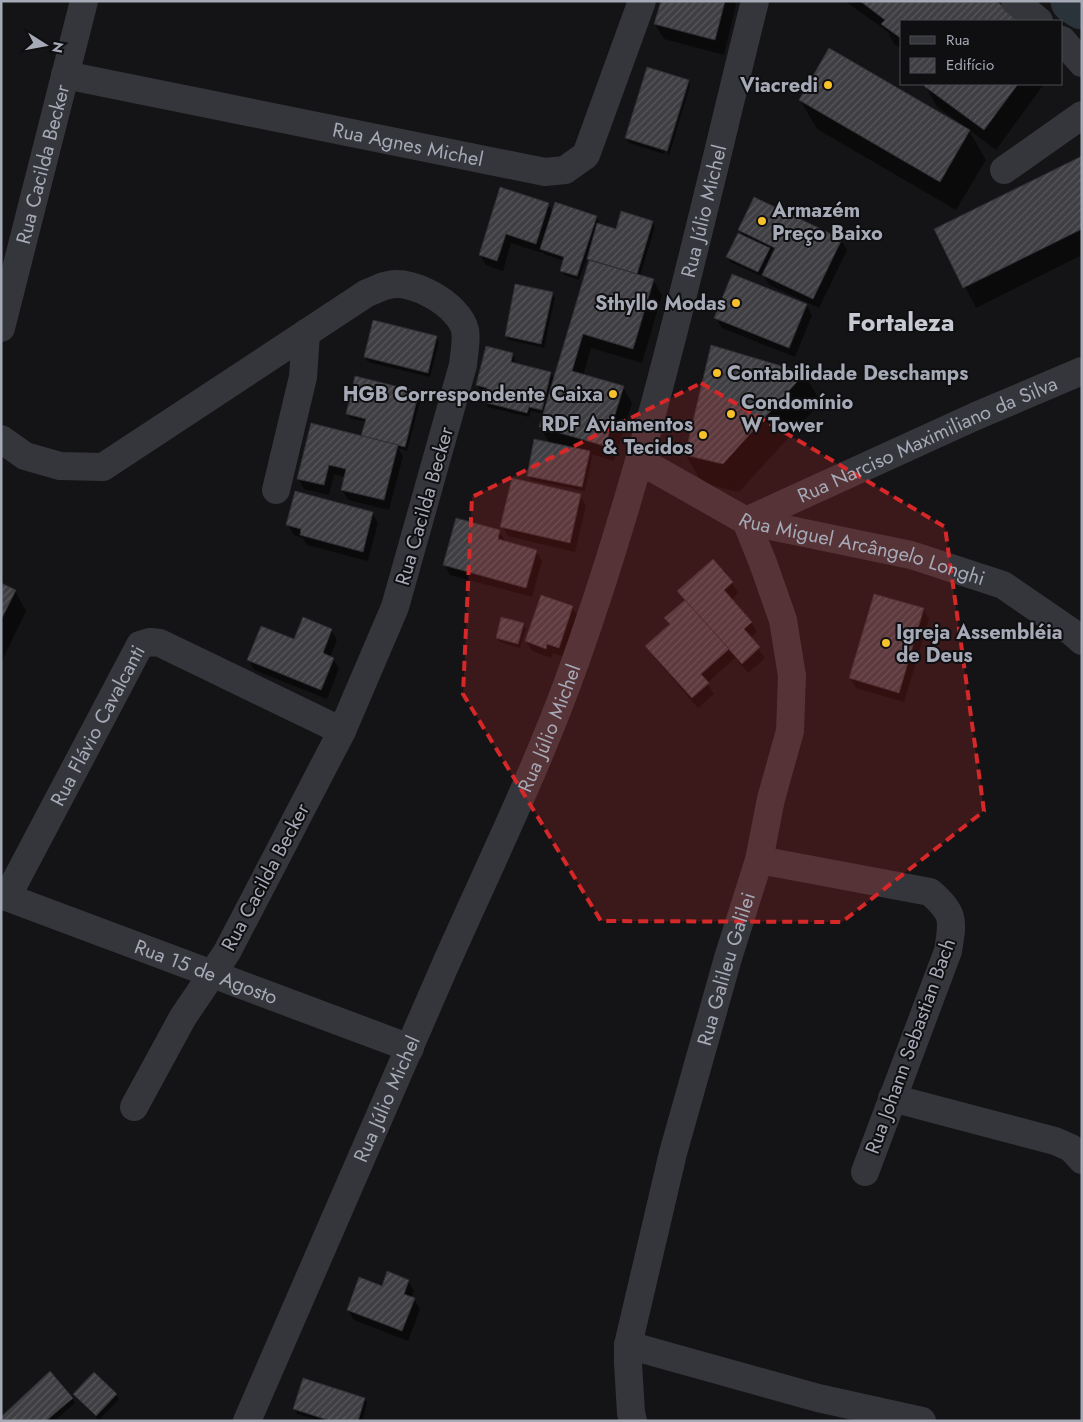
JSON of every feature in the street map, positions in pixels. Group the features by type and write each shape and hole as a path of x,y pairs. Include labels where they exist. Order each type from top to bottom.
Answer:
{"street":[{"name":"Rua Cacilda Becker","path":"1,328 84,1"},
{"name":"Rua Agnes Michel","path":"65,75 545,172 565,170 586,155 642,1"},
{"name":"Rua Júlio Michel","path":"247,1421 520,797 567,684 602,583 639,462 755,1"},
{"path":"1015,1 1038,20"},
{"path":"1063,41 1082,63"},
{"path":"1004,170 1082,115"},
{"name":"Rua Cacilda Becker","path":"1,439 25,456 60,466 103,466 367,294 390,284 413,287 444,301 457,314 465,330 463,365 395,607 342,731 226,952 184,1017 134,1108"},
{"path":"276,490 303,376 306,333"},
{"name":"Rua Narciso Maximiliano da Silva","path":"746,521 976,416 1082,371"},
{"name":"Rua Miguel Arcângelo Longhi","path":"639,462 746,521 911,555 1003,585 1082,641"},
{"name":"Rua Galileu Galilei","path":"633,1421 628,1345 674,1153 728,958 759,860 771,799 790,731 792,676 783,620 746,521"},
{"name":"Rua Flávio Cavalcanti","path":"4,896 140,645 150,642 160,643 342,731"},
{"name":"Rua Johann Sebastian Bach","path":"759,860 930,892 944,904 953,923 948,951 865,1172"},
{"name":"Rua 15 de Agosto","path":"4,896 410,1048"},
{"path":"892,1098 1055,1141 1071,1148 1082,1160"},
{"path":"628,1345 818,1398 922,1421"}],"highlighted area":[{"path":"701,383 945,527 984,811 842,922 601,921 463,694 472,497"}],"building":[{"path":"661,1 725,1 715,40 654,24"},
{"path":"860,1 996,1 1022,20 900,20 900,38 881,24 885,20"},
{"path":"829,48 970,130 940,182 799,100"},
{"path":"647,67 689,80 667,151 625,138"},
{"path":"925,85 1017,85 984,130"},
{"path":"1082,156 1082,229 963,288 934,229"},
{"path":"500,187 549,203 536,244 506,234 497,261 479,255"},
{"path":"754,197 842,239 813,299 762,275 775,248 738,230"},
{"path":"555,202 597,216 577,276 560,271 564,257 540,249"},
{"path":"621,211 653,221 637,274 587,259 597,223 616,229"},
{"path":"738,233 770,248 758,272 726,257"},
{"path":"589,260 654,279 633,349 583,334 572,371 624,386 605,446 539,427"},
{"path":"732,274 807,304 789,348 714,318"},
{"path":"515,284 553,292 541,344 505,336"},
{"path":"373,320 437,336 428,373 364,357"},
{"name":"Condomínio W Tower","path":"711,345 805,373 723,464 685,455"},
{"path":"486,346 513,353 511,362 551,372 542,410 529,407 527,413 483,402 487,388 476,385"},
{"path":"355,376 419,392 405,447 361,436 366,419 346,414"},
{"path":"311,423 398,445 384,500 341,490 346,469 329,465 324,485 297,479"},
{"path":"534,439 590,451 582,487 527,476"},
{"path":"512,478 581,494 570,543 500,527"},
{"path":"295,491 373,512 363,552 300,535 301,529 286,525"},
{"path":"456,518 500,530 498,539 537,550 526,588 443,565"},
{"path":"713,559 733,582 724,590 752,622 744,629 760,647 742,664 677,591"},
{"path":"1,583 16,590 1,620"},
{"name":"Igreja Assembléia de Deus","path":"874,594 924,608 899,693 849,678"},
{"path":"541,595 573,606 559,648 547,644 546,649 525,641"},
{"path":"685,600 729,649 701,674 709,683 692,698 645,646 670,624 664,618"},
{"path":"303,617 332,629 323,653 334,658 321,690 247,660 261,626 294,639"},
{"path":"501,617 524,623 518,644 496,638"},
{"path":"387,1271 409,1280 404,1294 415,1298 402,1331 347,1310 359,1277 382,1286"},
{"path":"50,1371 73,1398 46,1421 1,1421 1,1417"},
{"path":"94,1372 117,1394 96,1416 73,1394"},
{"path":"303,1378 365,1398 358,1421 331,1421 293,1409"}],"waterway":[{"path":"1073,1 1082,7"}],"place":[{"name":"Viacredi","path":"828,85"},
{"name":"Armazém Preço Baixo","path":"762,221"},
{"name":"Sthyllo Modas","path":"736,303"},
{"name":"Contabilidade Deschamps","path":"717,373"},
{"name":"HGB Correspondente Caixa","path":"613,394"},
{"name":"Condomínio W Tower","path":"731,414"},
{"name":"RDF Aviamentos & Tecidos","path":"703,435"},
{"name":"Igreja Assembléia de Deus","path":"886,643"}],"district":[{"name":"Fortaleza","path":"901,322"}]}
